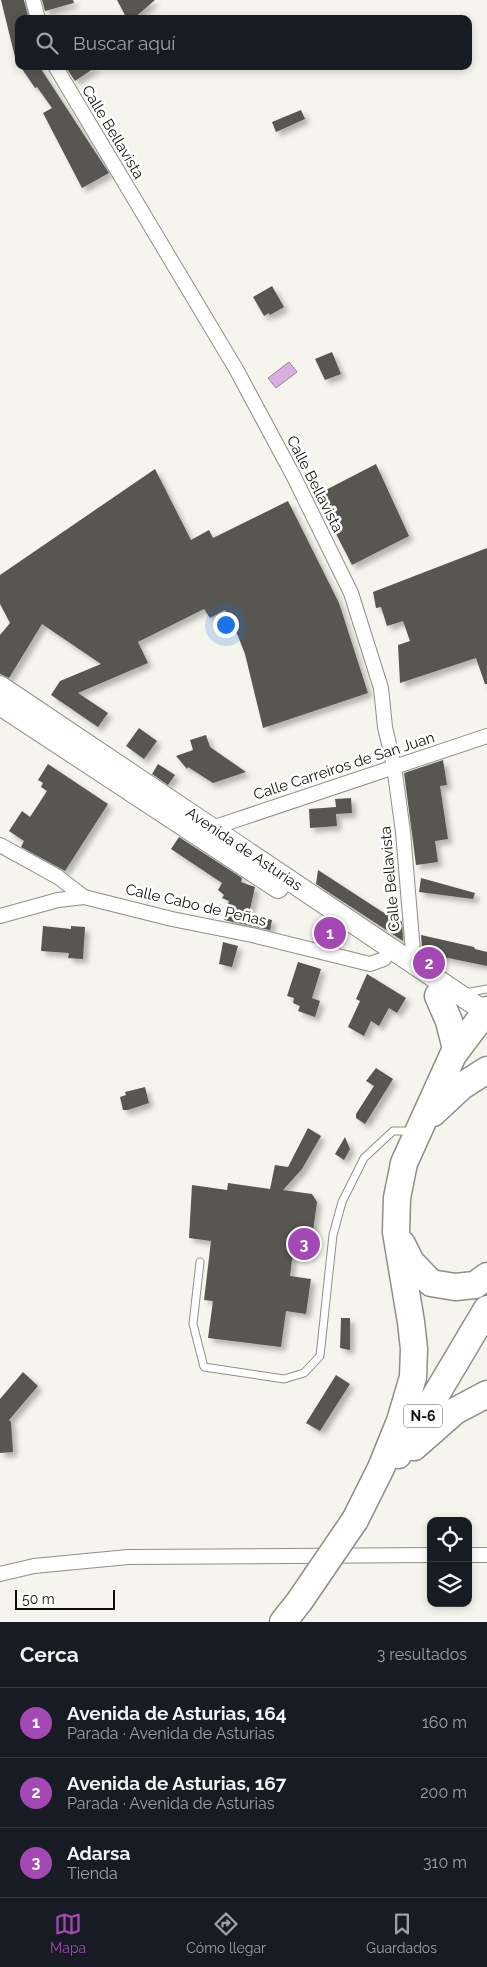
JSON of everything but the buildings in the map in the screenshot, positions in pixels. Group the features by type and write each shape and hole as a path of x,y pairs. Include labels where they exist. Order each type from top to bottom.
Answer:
{"highway":[{"path":"449,995 449,1021 456,1049"},
{"path":"355,1520 381,1468 400,1421 413,1377 414,1349 411,1322 396,1232 400,1180 404,1163 456,1049 483,1015"},
{"path":"483,1015 474,1043 487,1057"},
{"path":"420,1129 462,1086 487,1070"},
{"path":"396,1232 411,1262 432,1283 455,1287 476,1285 487,1276"},
{"name":"N-6","path":"291,1612 421,1420 487,1309"},
{"path":"355,1520 416,1445 455,1411 487,1394"}],"main road":[{"name":"Avenida de Asturias","path":"0,686 414,963 449,995"},
{"name":"Avenida de Asturias","path":"0,705 384,959 483,1015"}],"street":[{"path":"33,0 37,15"},
{"name":"Calle Bellavista","path":"57,70 236,370 294,477 351,593 381,688 385,726 394,766 403,832 414,963"},
{"name":"Calle Carreiros de San Juan","path":"212,828 487,736"},
{"path":"0,845 58,877 84,897"},
{"name":"Calle Cabo de Peñas","path":"0,916 58,900 84,897 172,919 269,938 370,964 384,959"},
{"path":"0,1574 34,1566 128,1557 427,1555"},
{"path":"472,1555 487,1555"}],"lane":[{"path":"200,1262 193,1324 204,1367 284,1379 304,1373 320,1356 333,1235 342,1202 350,1184 364,1158 393,1131 406,1132 420,1129"}],"shaded area":[{"path":"289,362 297,372 276,388 268,378"}],"place":[{"name":"Avenida de Asturias, 164","path":"330,933"},
{"name":"Avenida de Asturias, 167","path":"429,963"},
{"name":"Adarsa","path":"304,1244"}]}
